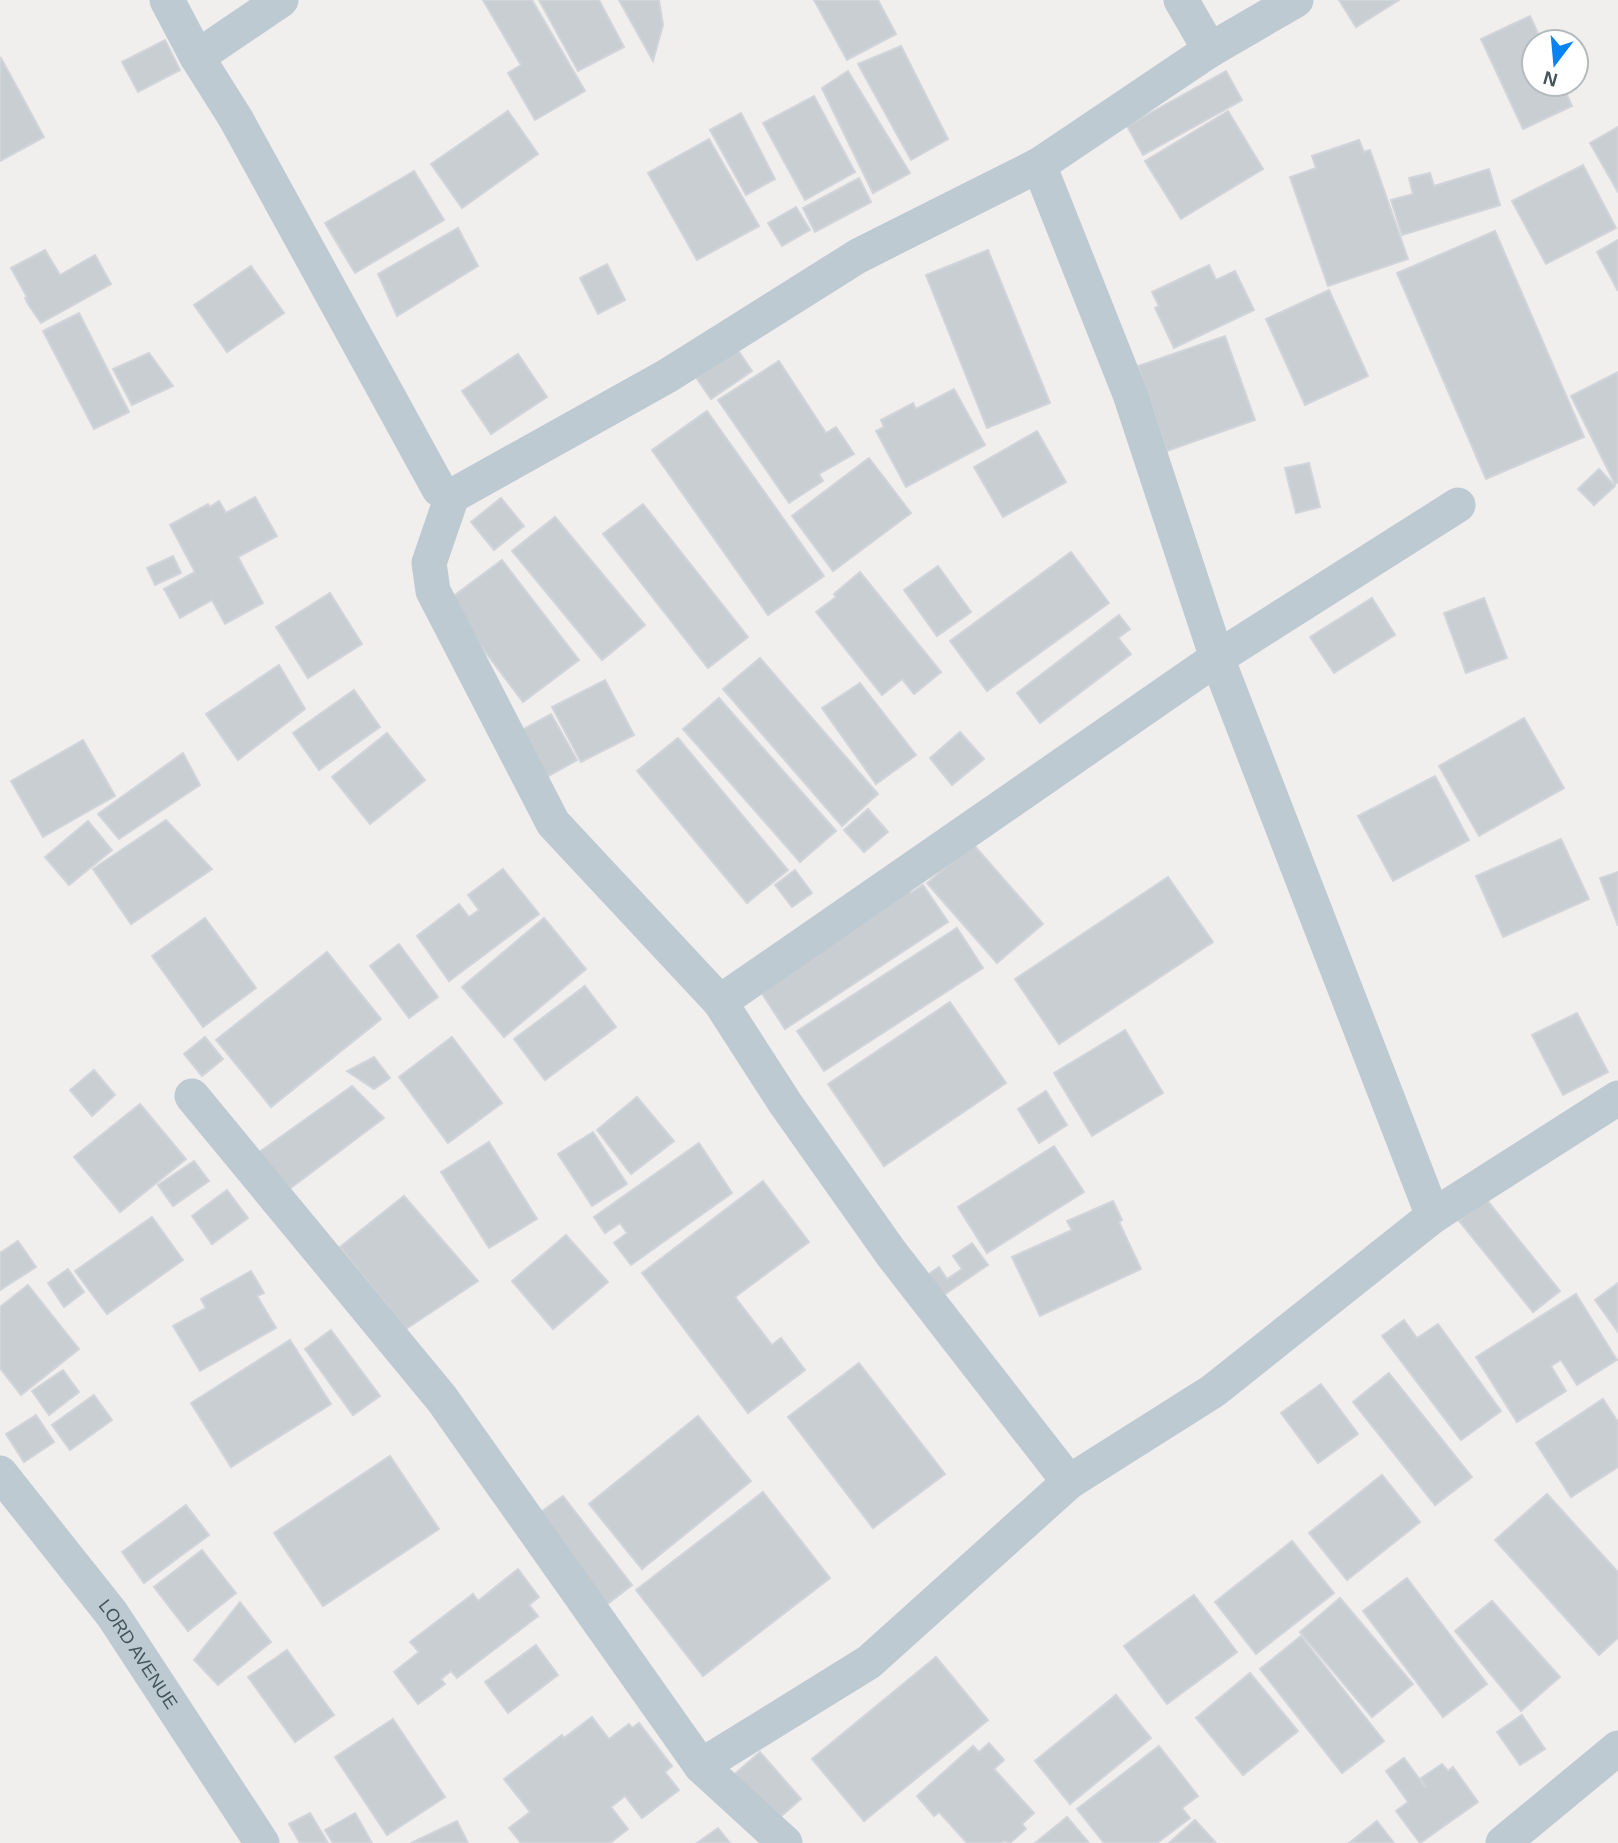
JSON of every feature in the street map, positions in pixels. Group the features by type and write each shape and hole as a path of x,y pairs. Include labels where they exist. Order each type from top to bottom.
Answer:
{"street":[{"path":"167,0 197,57 236,119 439,489 452,496"},
{"path":"197,57 281,0"},
{"path":"1181,0 1210,50"},
{"path":"1069,1482 891,1253 785,1102 720,1002 553,823 433,591 429,563 452,496 667,376 858,256 1039,165 1210,50 1296,0"},
{"path":"1039,165 1130,394 1217,658 1433,1216"},
{"path":"720,1002 1217,658 1458,505"},
{"path":"192,1096 442,1399 701,1766 785,1843"},
{"path":"701,1766 869,1662 1069,1482 1213,1391 1433,1216 1618,1098"},
{"name":"LORD AVENUE","path":"0,1473 112,1614 262,1843"},
{"path":"1503,1843 1618,1748"}],"building":[{"path":"483,0 532,0 585,91 535,120 508,73 521,65"},
{"path":"539,0 599,0 624,47 578,71"},
{"path":"619,0 659,0 663,25 653,61"},
{"path":"814,0 878,0 896,34 847,60"},
{"path":"1339,0 1399,0 1356,27"},
{"path":"1530,16 1536,28 1520,28 1520,98 1568,98 1572,106 1523,129 1481,39"},
{"path":"165,40 180,70 138,92 122,62"},
{"path":"901,46 948,139 911,160 858,64"},
{"path":"0,59 44,137 0,161"},
{"path":"848,71 910,173 873,193 822,88"},
{"path":"1226,71 1242,100 1143,155 1127,126"},
{"path":"814,96 855,172 805,200 763,123"},
{"path":"508,111 538,154 462,208 431,164"},
{"path":"1228,111 1263,169 1181,219 1145,161"},
{"path":"741,113 775,179 746,195 710,130"},
{"path":"1618,127 1618,192 1590,143"},
{"path":"709,139 759,226 697,260 648,173"},
{"path":"1359,140 1364,152 1370,150 1408,259 1328,286 1290,177 1316,168 1312,156"},
{"path":"1583,165 1616,228 1546,264 1512,201"},
{"path":"1489,169 1500,205 1402,235 1391,200 1413,194 1409,178 1430,173 1434,186"},
{"path":"414,171 444,220 355,273 325,223"},
{"path":"859,178 871,202 815,232 803,208"},
{"path":"796,207 810,230 782,246 768,223"},
{"path":"458,228 478,266 397,316 378,274"},
{"path":"1495,231 1584,437 1486,479 1397,273"},
{"path":"1618,240 1618,291 1597,252"},
{"path":"45,250 60,275 95,255 111,284 41,323 28,304 11,268"},
{"path":"988,250 1050,403 987,428 926,275"},
{"path":"607,264 625,300 598,314 580,278"},
{"path":"1209,265 1216,280 1235,271 1254,310 1174,348 1155,308 1159,306 1152,292"},
{"path":"251,266 284,313 227,352 194,305"},
{"path":"1329,290 1368,376 1305,405 1266,319"},
{"path":"79,313 129,412 94,429 43,331"},
{"path":"1225,336 1255,420 1167,451 1138,366"},
{"path":"731,340 752,371 711,399 689,367"},
{"path":"149,353 173,386 132,405 113,369"},
{"path":"518,354 547,397 491,434 462,391"},
{"path":"779,361 826,433 836,427 854,454 819,474 823,481 789,503 718,400"},
{"path":"1618,372 1618,482 1615,484 1571,396"},
{"path":"954,389 985,445 906,487 876,431 884,427 881,420 913,403 916,409"},
{"path":"707,411 824,576 768,615 652,450"},
{"path":"1037,431 1066,482 1003,517 974,467"},
{"path":"869,458 911,513 833,571 792,516"},
{"path":"1309,463 1320,507 1296,513 1285,468"},
{"path":"1599,469 1615,486 1594,505 1578,489"},
{"path":"255,497 277,536 238,557 263,603 225,624 212,600 180,618 164,589 195,572 170,525 208,504 210,507 219,501 226,513"},
{"path":"501,498 524,526 494,550 471,522"},
{"path":"643,504 748,637 708,668 603,534"},
{"path":"555,517 645,625 602,660 512,551"},
{"path":"1071,552 1109,603 987,691 950,641"},
{"path":"173,556 181,573 155,585 147,568"},
{"path":"502,560 579,660 523,702 447,601"},
{"path":"938,566 971,612 937,636 904,590"},
{"path":"860,572 941,672 914,694 902,679 882,695 816,612 836,597 834,594"},
{"path":"330,593 362,644 308,678 276,627"},
{"path":"1372,598 1395,635 1334,673 1310,637"},
{"path":"1484,598 1507,658 1466,673 1444,613"},
{"path":"1119,615 1130,629 1118,638 1131,654 1040,723 1017,693"},
{"path":"760,658 878,794 842,826 723,689"},
{"path":"279,665 305,709 238,760 206,714"},
{"path":"605,680 634,735 581,762 552,707"},
{"path":"860,683 916,755 876,784 822,708"},
{"path":"354,690 380,727 319,770 293,733"},
{"path":"719,698 836,831 800,862 683,729"},
{"path":"551,714 577,760 540,781 513,735"},
{"path":"1524,718 1564,788 1479,836 1439,766"},
{"path":"960,732 984,759 952,785 930,758"},
{"path":"387,733 425,780 370,824 332,777"},
{"path":"678,738 788,870 747,903 637,771"},
{"path":"83,740 115,796 43,837 11,781"},
{"path":"183,753 200,785 119,839 98,814"},
{"path":"1435,776 1469,840 1393,881 1358,816"},
{"path":"868,809 888,832 864,852 844,830"},
{"path":"166,820 212,869 131,924 93,869"},
{"path":"88,821 112,850 69,885 45,857"},
{"path":"1561,839 1589,899 1503,937 1476,876"},
{"path":"973,844 1043,924 997,963 927,883"},
{"path":"503,869 539,914 449,981 417,936 459,904 469,917 479,910 468,895"},
{"path":"795,870 812,893 792,907 775,885"},
{"path":"1618,872 1618,926 1600,878"},
{"path":"1168,877 1213,942 1059,1044 1015,979"},
{"path":"904,883 911,893 923,885 948,922 785,1029 761,992"},
{"path":"205,918 256,988 203,1027 152,956"},
{"path":"544,918 586,969 504,1037 462,987"},
{"path":"957,928 983,968 824,1071 797,1031"},
{"path":"399,944 438,997 409,1018 370,966"},
{"path":"327,952 381,1019 271,1107 216,1040"},
{"path":"585,986 616,1027 545,1080 514,1039"},
{"path":"950,1002 1006,1083 884,1166 828,1084"},
{"path":"1577,1013 1608,1072 1563,1095 1532,1035"},
{"path":"1125,1030 1163,1093 1092,1136 1054,1073"},
{"path":"205,1037 223,1059 202,1076 184,1054"},
{"path":"452,1037 502,1103 448,1143 399,1077"},
{"path":"374,1057 390,1078 374,1089 347,1071"},
{"path":"94,1070 115,1095 92,1116 70,1090"},
{"path":"352,1086 384,1118 284,1193 258,1153"},
{"path":"1046,1091 1067,1125 1039,1143 1018,1109"},
{"path":"637,1097 674,1141 631,1174 597,1130"},
{"path":"140,1104 186,1159 120,1212 74,1157"},
{"path":"593,1132 627,1184 592,1206 558,1154"},
{"path":"489,1142 537,1219 489,1248 441,1172"},
{"path":"699,1143 732,1193 631,1265 614,1243 627,1233 620,1223 605,1233 594,1217"},
{"path":"1054,1146 1084,1192 987,1253 958,1207"},
{"path":"194,1161 209,1181 173,1206 158,1185"},
{"path":"763,1181 809,1242 735,1297 772,1345 781,1338 805,1370 748,1413 642,1273"},
{"path":"227,1190 248,1218 212,1244 192,1216"},
{"path":"404,1196 478,1281 406,1329 340,1247"},
{"path":"1486,1199 1560,1291 1533,1312 1459,1221"},
{"path":"1113,1201 1122,1220 1119,1222 1141,1269 1040,1316 1012,1257 1072,1230 1067,1221"},
{"path":"152,1217 183,1260 107,1314 75,1271"},
{"path":"566,1235 608,1282 553,1329 512,1281"},
{"path":"18,1241 36,1267 0,1290 0,1253"},
{"path":"972,1243 988,1265 932,1303 922,1279 939,1267 947,1279 962,1269 953,1256"},
{"path":"68,1269 84,1292 64,1307 48,1283"},
{"path":"251,1271 264,1293 257,1296 276,1328 200,1371 173,1326 206,1308 201,1299"},
{"path":"1618,1283 1618,1332 1595,1300"},
{"path":"28,1285 79,1349 21,1395 0,1368 0,1307"},
{"path":"1576,1294 1617,1360 1577,1385 1561,1360 1551,1366 1566,1391 1517,1422 1476,1357"},
{"path":"1404,1320 1417,1338 1438,1324 1501,1411 1461,1440 1382,1336"},
{"path":"331,1330 380,1396 353,1415 305,1349"},
{"path":"290,1340 331,1404 231,1467 191,1403"},
{"path":"859,1363 945,1474 873,1528 788,1417"},
{"path":"63,1370 79,1392 49,1415 32,1391"},
{"path":"1389,1373 1472,1477 1435,1505 1353,1402"},
{"path":"1321,1384 1358,1434 1318,1463 1281,1413"},
{"path":"94,1395 112,1420 70,1450 52,1425"},
{"path":"1603,1399 1618,1422 1618,1467 1571,1497 1536,1443"},
{"path":"36,1415 54,1442 24,1462 6,1434"},
{"path":"698,1416 751,1481 642,1569 589,1504"},
{"path":"390,1456 439,1529 323,1606 274,1533"},
{"path":"1382,1475 1420,1522 1347,1580 1309,1533"},
{"path":"763,1492 830,1578 703,1676 636,1590"},
{"path":"1547,1494 1618,1572 1618,1638 1599,1655 1495,1540"},
{"path":"563,1496 632,1585 606,1605 537,1515"},
{"path":"186,1505 209,1535 144,1583 122,1552"},
{"path":"1292,1541 1334,1593 1256,1654 1215,1602"},
{"path":"202,1550 236,1593 188,1631 154,1587"},
{"path":"518,1569 539,1597 529,1605 538,1616 457,1678 451,1671 441,1679 445,1684 418,1704 394,1672 419,1652 410,1642 473,1594 478,1601"},
{"path":"1407,1578 1487,1684 1443,1717 1363,1611"},
{"path":"1194,1595 1237,1652 1167,1704 1124,1646"},
{"path":"1340,1598 1413,1684 1372,1717 1300,1632"},
{"path":"1492,1601 1560,1677 1521,1711 1455,1631"},
{"path":"240,1602 271,1642 218,1685 194,1660"},
{"path":"1301,1636 1384,1741 1342,1773 1260,1669"},
{"path":"536,1645 558,1675 508,1713 485,1682"},
{"path":"287,1650 334,1715 295,1742 248,1677"},
{"path":"936,1657 988,1720 864,1821 812,1759"},
{"path":"1250,1673 1298,1731 1243,1775 1196,1718"},
{"path":"1116,1695 1151,1738 1070,1804 1035,1761"},
{"path":"1522,1715 1545,1749 1520,1765 1497,1732"},
{"path":"592,1717 609,1739 629,1724 632,1728 639,1723 672,1766 665,1772 679,1790 642,1818 625,1796 611,1807 628,1829 610,1843 521,1843 509,1828 530,1812 504,1779 562,1735 564,1738"},
{"path":"393,1719 445,1797 387,1835 335,1757"},
{"path":"989,1743 1004,1760 994,1769 1034,1813 1022,1824 1026,1829 1010,1843 967,1843 939,1812 934,1816 917,1796 973,1746 979,1752"},
{"path":"1159,1746 1198,1796 1182,1808 1190,1818 1157,1843 1104,1843 1077,1809"},
{"path":"760,1752 801,1799 771,1825 730,1778"},
{"path":"1404,1758 1426,1788 1421,1778 1442,1764 1448,1771 1453,1767 1478,1802 1420,1843 1396,1811 1408,1802 1386,1771"},
{"path":"310,1813 328,1843 300,1843 289,1824"},
{"path":"355,1813 372,1843 333,1843 325,1830"},
{"path":"1067,1817 1089,1843 1035,1843"},
{"path":"1195,1820 1216,1843 1169,1843"},
{"path":"457,1821 468,1843 411,1843"},
{"path":"1377,1821 1394,1843 1349,1843"},
{"path":"718,1828 730,1843 697,1843"}]}
